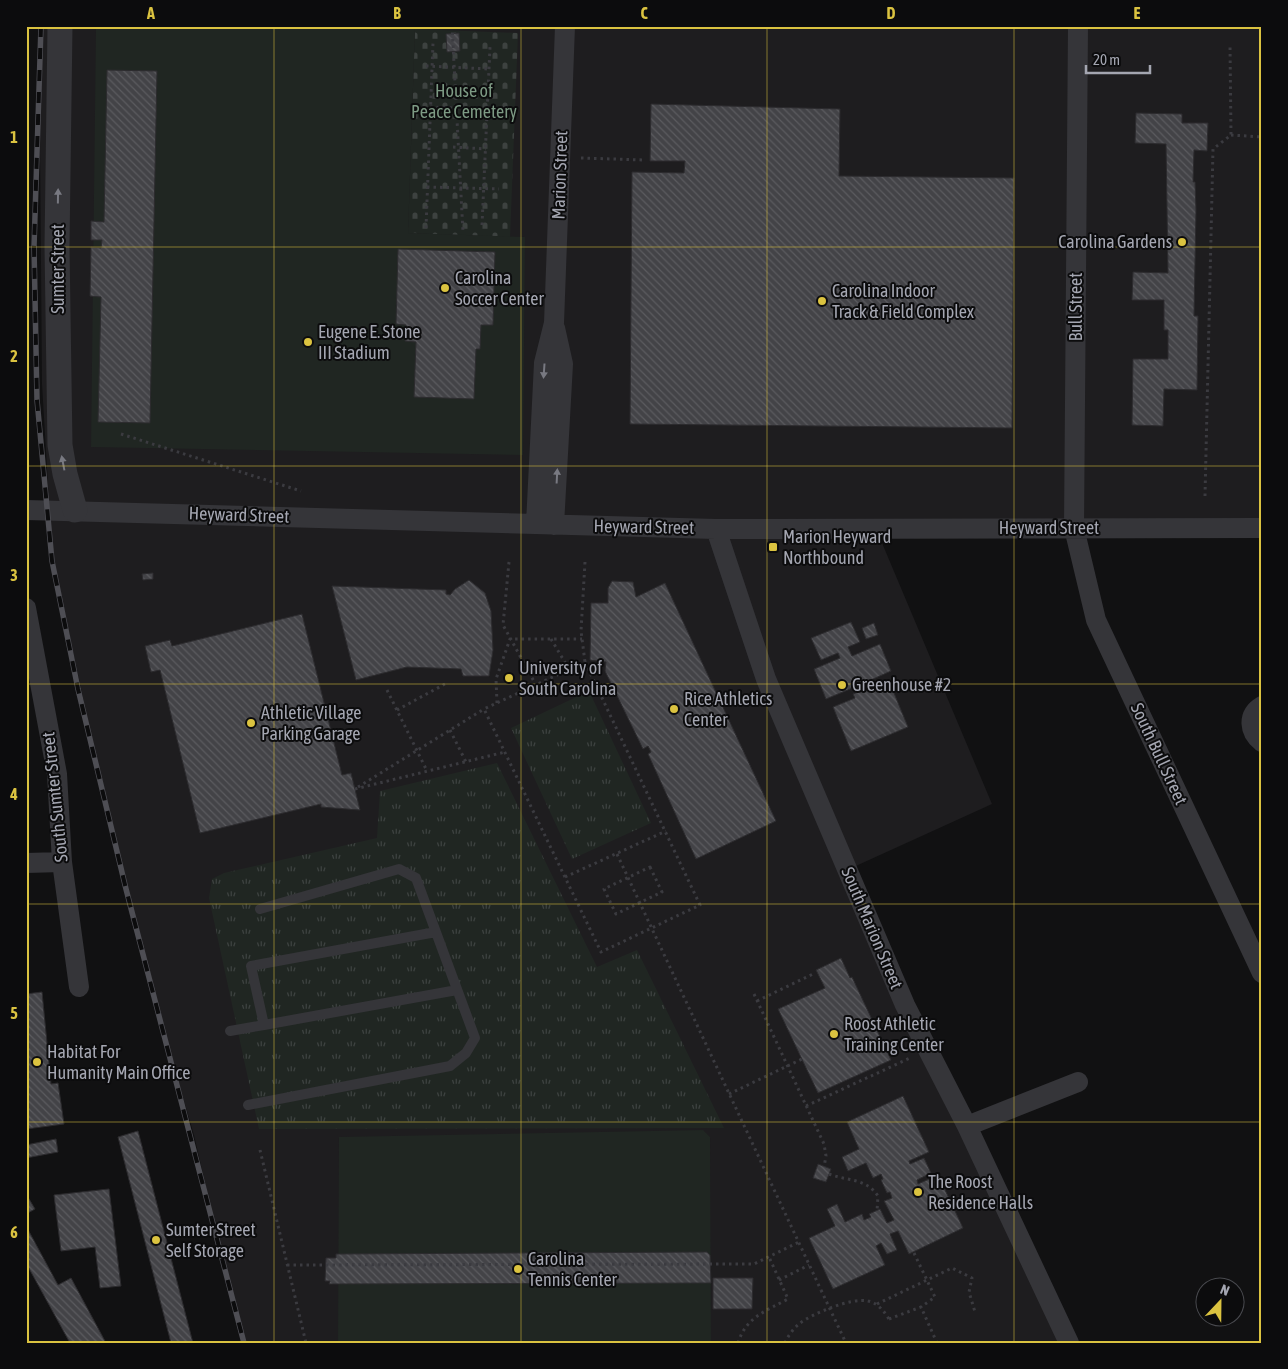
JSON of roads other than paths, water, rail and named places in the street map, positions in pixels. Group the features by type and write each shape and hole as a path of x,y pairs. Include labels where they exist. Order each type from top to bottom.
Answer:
{"street":[{"name":"Sumter Street","path":"60,26 57,246 59,421 61,459 75,510"},
{"name":"Marion Street","path":"545,525 544,363 554,323 565,26"},
{"name":"Bull Street","path":"1074,528 1078,26"},
{"name":"Heyward Street","path":"26,510 716,529 1262,528"},
{"name":"South Bull Street","path":"1074,528 1096,620 1262,973"},
{"name":"South Marion Street","path":"716,529 766,679 905,1004 967,1126 1069,1343"},
{"name":"South Sumter Street","path":"26,608 57,774 62,862 79,987"},
{"path":"1262,706 1254,712 1250,725 1252,732 1262,742"},
{"path":"26,863 62,862"},
{"path":"967,1126 1078,1082"}],"lane":[{"path":"248,1105 450,1066 466,1053 475,1038 416,878 399,869 260,909"},
{"path":"264,1025 251,966 436,932"},
{"path":"230,1031 457,990"}],"railway":[{"path":"41,26 34,247 37,400 52,561 78,689 126,889 244,1343"}],"place":[{"name":"Carolina Gardens","path":"1182,242"},
{"name":"Carolina Soccer Center","path":"445,288"},
{"name":"Carolina Indoor Track & Field Complex","path":"822,301"},
{"name":"Eugene E. Stone III Stadium","path":"308,342"},
{"name":"Marion Heyward Northbound","path":"773,547"},
{"name":"University of South Carolina","path":"509,678"},
{"name":"Greenhouse #2","path":"842,685"},
{"name":"Rice Athletics Center","path":"674,709"},
{"name":"Athletic Village Parking Garage","path":"251,723"},
{"name":"Roost Athletic Training Center","path":"834,1034"},
{"name":"Habitat For Humanity Main Office","path":"37,1062"},
{"name":"The Roost Residence Halls","path":"918,1192"},
{"name":"Sumter Street Self Storage","path":"156,1240"},
{"name":"Carolina Tennis Center","path":"518,1269"}],"park label":[{"name":"House of Peace Cemetery","path":"464,101"}]}
